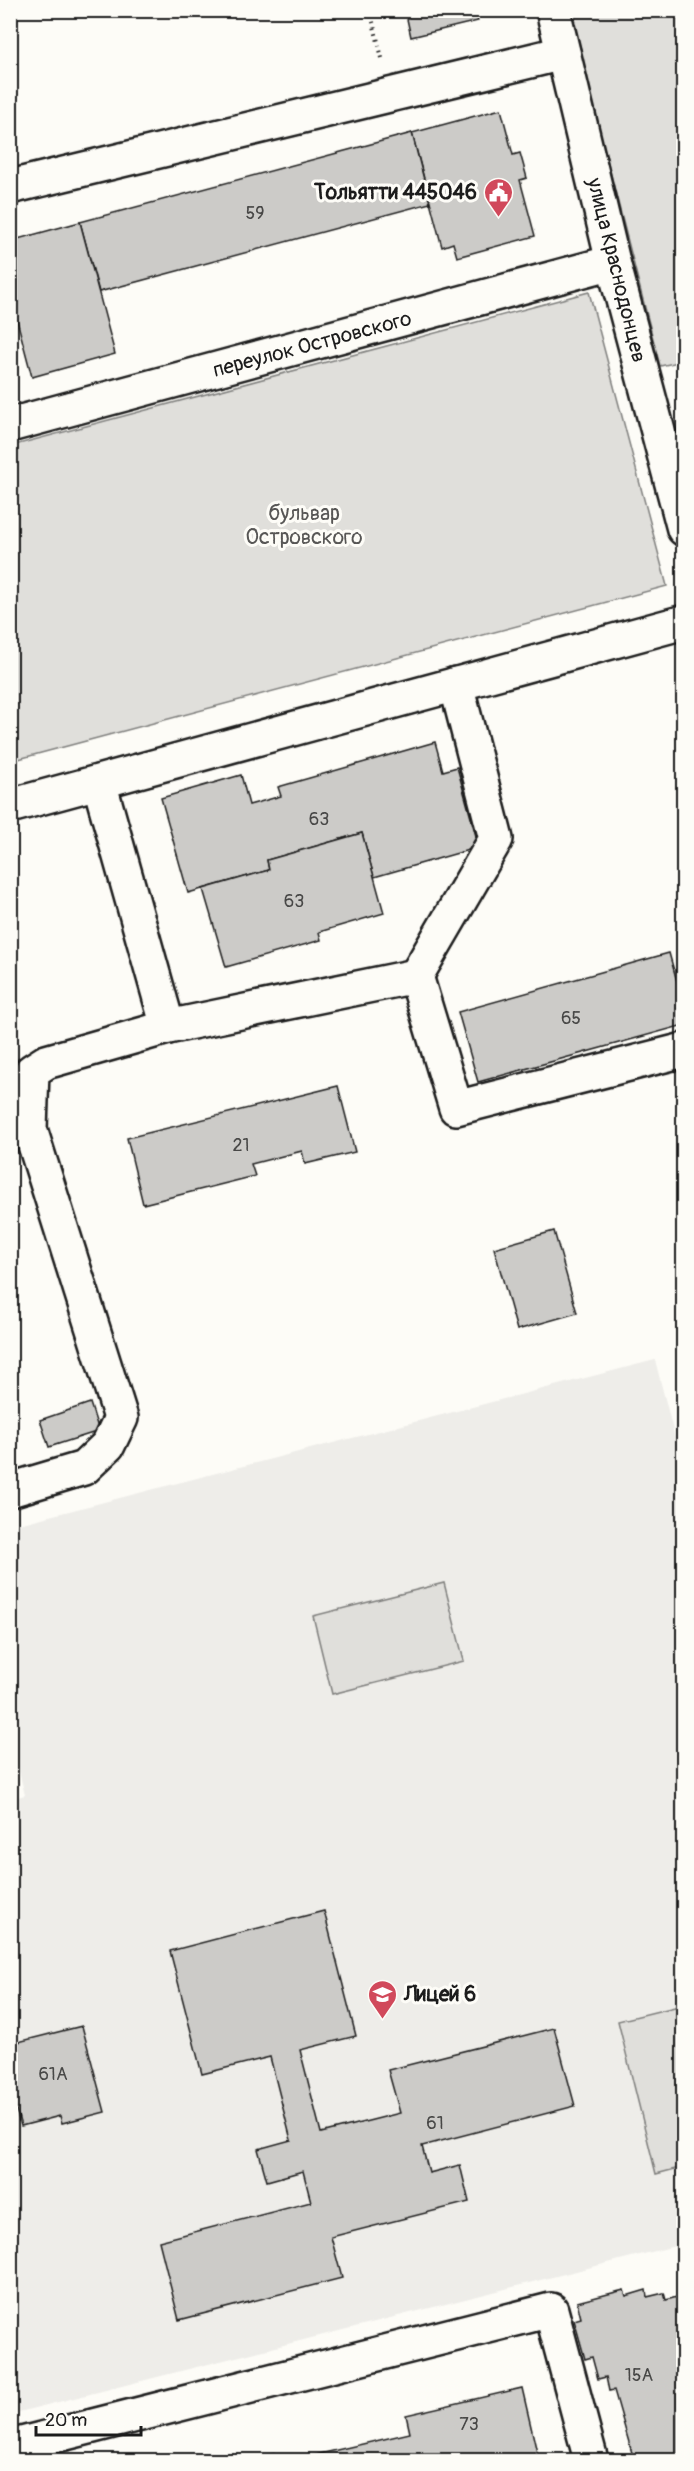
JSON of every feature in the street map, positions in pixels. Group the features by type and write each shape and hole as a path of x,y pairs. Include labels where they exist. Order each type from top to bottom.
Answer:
{"street":[{"name":"улица Краснодонцев","path":"553,10 614,262 684,529"},
{"path":"10,188 563,53"},
{"name":"переулок Островского","path":"10,425 614,262"},
{"path":"10,806 684,622"},
{"path":"456,684 496,840 416,976 456,1108 684,1050"},
{"path":"99,782 168,1027"},
{"path":"10,1490 84,1468 108,1445 121,1418 30,1129 32,1071 46,1062 168,1027 416,976"},
{"path":"10,2447 57,2448 551,2310 591,2460"}],"path":[{"path":"370,10 392,95"}],"shaded area":[{"name":"Лицей 6","path":"655,1360 684,1473 683,2244 11,2414 10,1799 25,1795 11,1740 11,1526"}],"green space":[{"path":"569,11 683,11 683,361 660,366"},
{"name":"бульвар Островского","path":"589,292 667,586 11,761 11,446"},
{"path":"444,1583 464,1661 332,1694 313,1616"},
{"path":"683,2005 683,2167 656,2174 618,2021"}],"building":[{"path":"405,10 475,10 478,21 411,37"},
{"path":"501,109 513,155 520,153 527,178 520,180 535,236 457,257 453,243 442,247 412,133"},
{"path":"412,133 430,203 99,292 80,222"},
{"path":"80,222 115,354 32,377 10,294 10,241"},
{"path":"10,294 16,315 10,317"},
{"path":"435,742 443,771 457,767 479,847 374,877 362,833 267,860 269,870 188,893 161,798 241,775 249,805 281,796 278,787"},
{"path":"362,833 384,913 319,932 321,940 226,967 203,889 269,870 267,860"},
{"path":"669,953 684,1006 684,1025 478,1082 458,1012"},
{"path":"338,1086 355,1152 305,1164 302,1151 251,1164 255,1176 143,1204 127,1138"},
{"path":"554,1231 577,1313 517,1330 494,1248"},
{"path":"90,1403 99,1431 49,1447 40,1420"},
{"path":"324,1911 356,2036 300,2050 321,2133 400,2113 388,2070 554,2028 575,2106 422,2146 429,2173 460,2165 469,2202 331,2237 342,2278 179,2320 159,2241 311,2202 303,2171 267,2181 258,2149 291,2140 270,2057 202,2074 170,1951"},
{"path":"82,2026 105,2112 62,2123 60,2116 21,2126 14,2103 10,2104 10,2044"},
{"path":"624,2290 626,2296 646,2290 647,2297 664,2293 666,2300 684,2295 684,2373 681,2373 684,2383 684,2460 634,2460 614,2390 609,2391 606,2377 598,2379 592,2357 585,2359 574,2320 581,2318 577,2302"},
{"path":"522,2388 538,2457 524,2460 294,2460 410,2433 406,2415"},
{"path":"274,2454 275,2460 245,2460"}],"place":[{"name":"Тольятти 445046","path":"498,218"},
{"name":"Лицей 6","path":"383,2020"}]}
